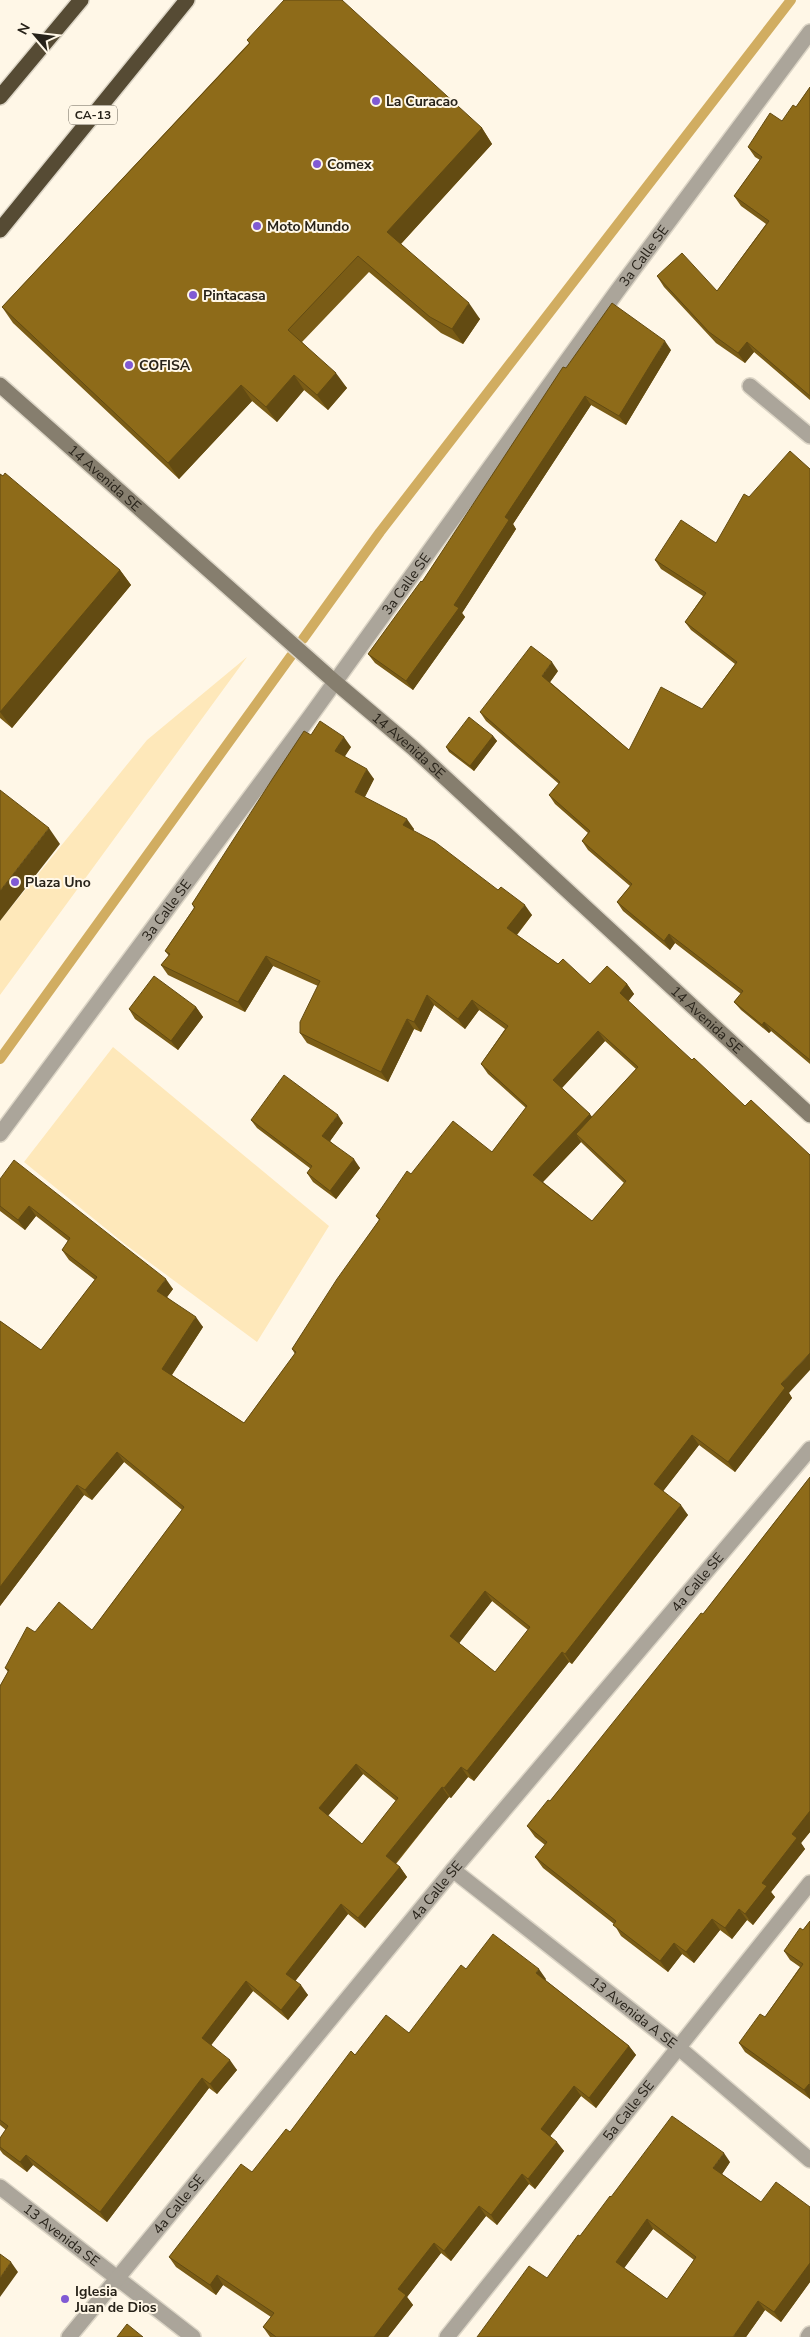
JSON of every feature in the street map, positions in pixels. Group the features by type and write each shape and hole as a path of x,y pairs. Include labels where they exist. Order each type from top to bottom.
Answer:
{"highway":[{"path":"0,97 81,0"},
{"name":"CA-13","path":"0,230 187,0"}],"street":[{"name":"3a Calle SE","path":"0,1134 335,682 618,290 810,32"},
{"name":"14 Avenida SE","path":"0,385 335,682 413,748 810,1115"},
{"path":"750,386 810,436"},
{"name":"4a Calle SE","path":"69,2337 453,1870 810,1450"},
{"name":"13 Avenida A SE","path":"453,1870 678,2048 810,2160"},
{"name":"5a Calle SE","path":"447,2337 810,1883"},
{"name":"13 Avenida SE","path":"0,2186 193,2337"}],"shaded area":[{"path":"247,657 0,995 0,921 147,740"},
{"path":"113,1047 329,1226 257,1342 126,1245 24,1162"}],"building":[{"path":"284,0 342,0 482,128 387,232 469,303 452,329 430,317 358,256 288,330 336,373 317,395 294,375 266,407 241,385 168,463 2,307 250,43 247,40"},
{"path":"810,87 810,396 747,342 738,353 709,332 657,276 682,253 717,291 769,221 734,196 762,157 748,147 770,113 782,121 793,105 796,107"},
{"path":"612,303 665,341 619,416 585,396 505,517 509,520 454,605 459,608 406,681 368,654 422,582 563,367 566,368"},
{"path":"790,451 810,469 810,1060 764,1022 762,1025 734,1002 743,991 669,934 664,941 617,902 632,884 582,841 590,831 549,795 560,782 480,712 531,646 552,662 542,676 629,750 661,687 702,709 737,662 685,622 706,593 655,560 681,520 716,543 744,494 749,497"},
{"path":"5,473 120,570 0,712 0,474 3,476"},
{"path":"469,717 493,736 470,766 446,747"},
{"path":"320,721 344,737 335,751 367,769 355,792 407,819 403,825 435,842 498,890 501,887 525,905 507,928 558,964 563,959 590,984 607,966 627,984 620,993 666,1036 692,1060 694,1058 745,1106 751,1100 810,1155 810,1353 781,1384 785,1388 728,1462 692,1435 654,1484 681,1505 565,1654 562,1652 467,1771 461,1767 444,1788 442,1787 386,1856 400,1867 358,1918 341,1904 286,1974 301,1985 281,2010 246,1981 202,2038 230,2060 210,2084 202,2078 100,2212 26,2155 20,2162 0,2147 0,2138 8,2126 0,2120 0,1686 9,1670 5,1668 27,1627 35,1632 59,1602 92,1630 184,1507 117,1452 85,1490 77,1485 0,1587 0,1321 41,1350 97,1277 62,1250 70,1238 29,1206 18,1220 0,1206 0,1179 14,1160 166,1279 157,1291 196,1317 162,1369 244,1423 296,1352 292,1349 337,1279 380,1219 376,1216 407,1171 411,1174 453,1121 492,1152 527,1106 481,1064 508,1026 472,1000 458,1019 427,995 414,1022 407,1019 381,1072 300,1033 300,1022 320,981 266,956 238,1002 161,965 170,954 165,951 195,907 192,904 273,778 304,731 311,735","holes":["598,1031 638,1067 576,1134 626,1181 592,1221 533,1175 590,1114 553,1080","485,1591 530,1627 495,1672 450,1636","356,1764 398,1798 362,1844 319,1808"]},
{"path":"0,790 49,828 0,891"},
{"path":"154,976 196,1007 171,1041 129,1009"},
{"path":"284,1075 338,1115 322,1136 354,1159 330,1191 307,1173 312,1166 251,1120"},
{"path":"810,1477 810,1811 792,1834 797,1838 762,1883 767,1886 745,1914 739,1909 725,1928 712,1919 686,1952 674,1943 660,1961 613,1925 616,1921 535,1857 547,1842 527,1826 548,1800 550,1801 701,1613 703,1614"},
{"path":"810,1921 810,2085 804,2090 739,2043 760,2014 765,2017 803,1964 784,1951 800,1928 803,1930"},
{"path":"493,1934 539,1969 536,1973 629,2046 589,2098 574,2086 541,2129 557,2142 528,2179 522,2174 491,2215 479,2206 444,2251 434,2243 398,2289 406,2295 374,2337 276,2337 263,2327 274,2313 217,2275 210,2285 169,2257 241,2164 252,2172 286,2129 290,2132 351,2051 355,2055 386,2015 409,2033 461,1965 466,1969"},
{"path":"672,2116 724,2153 713,2168 761,2202 776,2182 810,2207 810,2263 774,2312 758,2301 733,2337 477,2337 529,2266 547,2278 578,2235 580,2236","holes":["647,2219 696,2257 667,2299 616,2262"]},
{"path":"0,2254 11,2262 0,2278"},
{"path":"127,2324 143,2337 117,2337"}],"waterway":[{"path":"303,639 380,532 791,0"},
{"path":"0,1059 291,656"}],"place":[{"name":"La Curacao","path":"376,101"},
{"name":"Comex","path":"317,164"},
{"name":"Moto Mundo","path":"257,226"},
{"name":"Pintacasa","path":"193,295"},
{"name":"COFISA","path":"129,365"},
{"name":"Plaza Uno","path":"15,882"},
{"name":"Iglesia Juan de Dios","path":"65,2299"}]}
